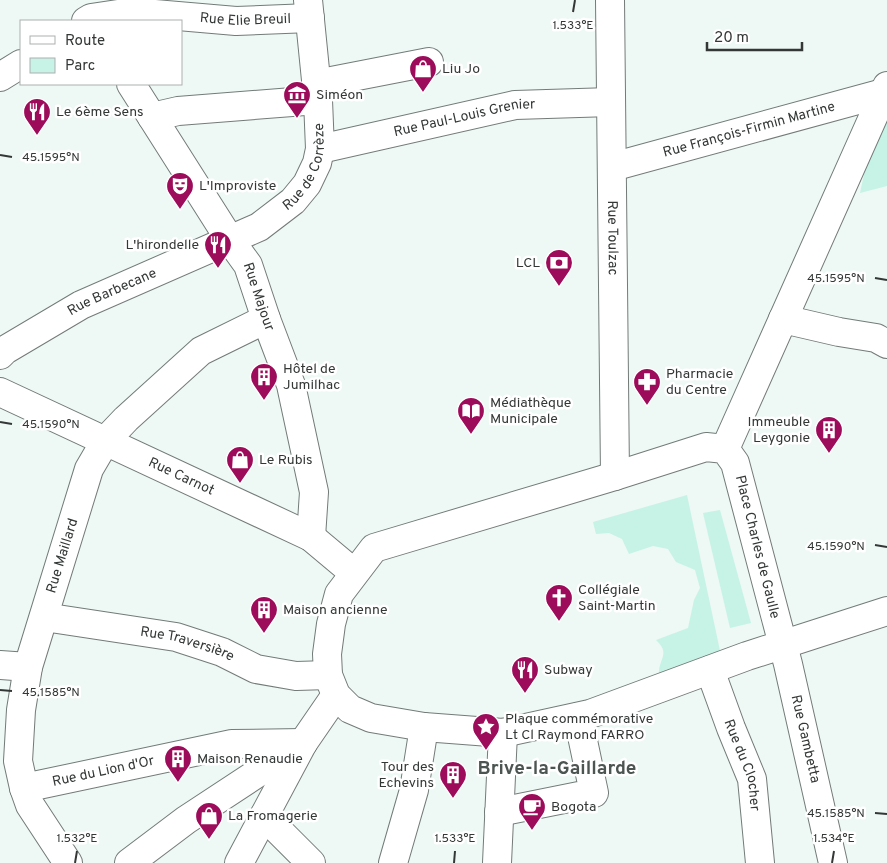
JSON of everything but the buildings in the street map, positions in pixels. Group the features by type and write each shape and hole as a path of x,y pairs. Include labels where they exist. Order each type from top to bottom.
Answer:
{"street":[{"name":"Rue Toulzac","path":"610,0 615,476"},
{"name":"Rue Elie Breuil","path":"87,15 132,12 236,21 309,9"},
{"name":"Rue de Corrèze","path":"230,240 259,227 293,201 307,184 317,162 320,148 309,9"},
{"path":"152,118 178,111 317,92 429,62"},
{"path":"0,77 20,65"},
{"name":"Rue Majour","path":"132,85 230,240 248,265 292,385 314,492 311,537"},
{"path":"886,90 724,449 706,447 374,548 339,594 331,624 328,654 332,685 350,709 371,718 424,727 502,733 590,714 710,670 887,611"},
{"name":"Rue François-Firmin Martine","path":"612,167 886,90"},
{"name":"Rue Paul-Louis Grenier","path":"320,148 516,105 611,102"},
{"name":"Rue Barbecane","path":"0,355 5,350 81,305 230,240"},
{"name":"Rue Maillard","path":"68,863 30,805 18,761 21,710 28,668 89,469 106,440 201,350 266,318"},
{"path":"783,320 876,338 887,344"},
{"name":"Rue Carnot","path":"0,392 311,537 354,573"},
{"name":"Place Charles de Gaulle","path":"724,449 735,463 783,645"},
{"name":"Rue Traversière","path":"44,617 176,638 222,652 256,669 332,685"},
{"name":"Rue Gambetta","path":"783,645 833,863"},
{"path":"0,664 28,668"},
{"name":"Rue du Clocher","path":"710,670 752,779 760,863"},
{"path":"239,863 332,685"},
{"path":"499,812 594,793 578,717"},
{"path":"393,863 414,790 424,727"},
{"path":"497,863 502,733"},
{"path":"129,863 186,820 303,743"},
{"name":"Rue du Lion d'Or","path":"24,788 232,744 303,743"},
{"path":"264,816 311,863"}],"green space":[{"path":"887,103 887,186 860,193 879,106"},
{"path":"687,495 723,665 662,688 659,673 663,648 656,640 688,628 694,600 700,588 695,570 676,562 668,549 653,546 629,554 622,539 609,533 596,534 593,522"},
{"path":"720,510 751,623 730,628 703,513"}],"place":[{"name":"Liu Jo","path":"423,93"},
{"name":"Siméon","path":"297,119"},
{"name":"Le 6ème Sens","path":"37,136"},
{"name":"L'Improviste","path":"180,210"},
{"name":"L'hirondelle","path":"218,269"},
{"name":"LCL","path":"559,287"},
{"name":"Hôtel de Jumilhac","path":"264,401"},
{"name":"Pharmacie du Centre","path":"647,406"},
{"name":"Médiathèque Municipale","path":"471,435"},
{"name":"Immeuble Leygonie","path":"829,454"},
{"name":"Le Rubis","path":"240,484"},
{"name":"Collégiale Saint-Martin","path":"559,622"},
{"name":"Maison ancienne","path":"264,634"},
{"name":"Subway","path":"525,694"},
{"name":"Plaque commémorative Lt Cl Raymond FARRO","path":"486,751"},
{"name":"Maison Renaudie","path":"178,783"},
{"name":"Tour des Echevins","path":"453,799"},
{"name":"Bogota","path":"532,831"},
{"name":"La Fromagerie","path":"209,840"}],"district":[{"name":"Brive-la-Gaillarde","path":"557,769"}]}
